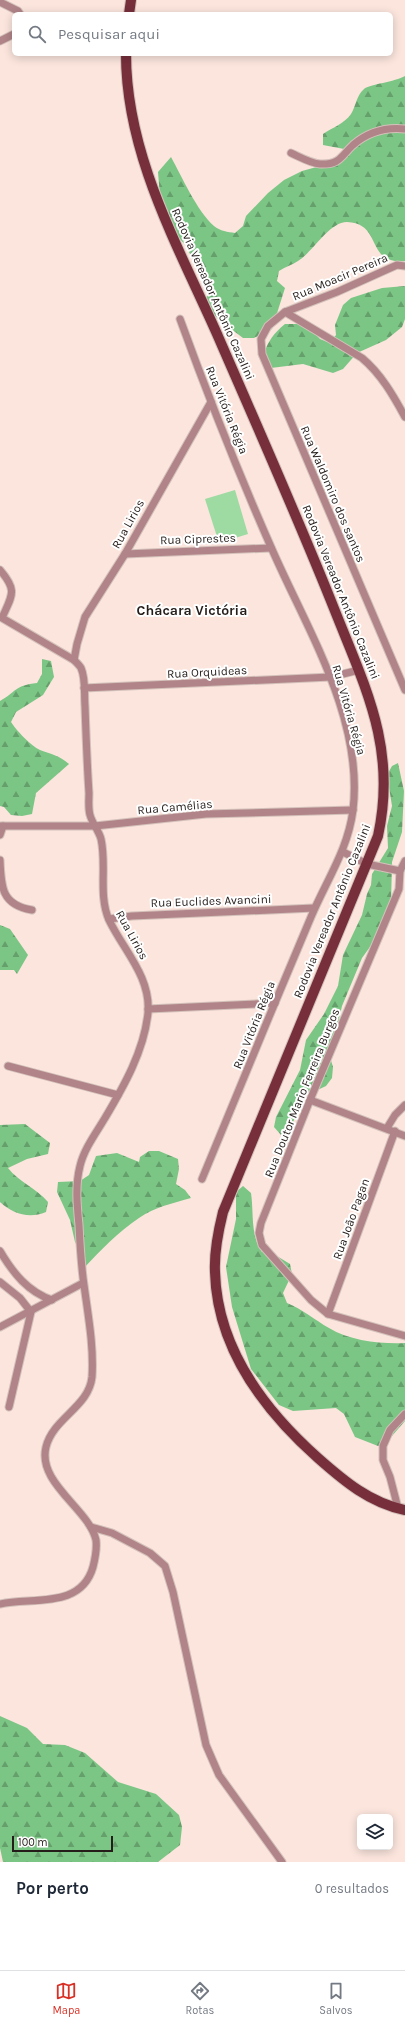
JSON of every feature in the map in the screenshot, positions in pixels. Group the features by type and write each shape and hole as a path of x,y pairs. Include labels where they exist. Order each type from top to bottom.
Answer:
{"main road":[{"path":"129,12 131,0"},
{"name":"Rodovia Vereador Antônio Cazalini","path":"126,56 127,88 134,129 150,182 313,556 359,670 377,722 382,745 384,770 383,815 378,836 222,1212 217,1240 215,1272 217,1296 229,1341 259,1394 275,1417 295,1438 352,1487 376,1501 401,1509"}],"street":[{"path":"0,2 19,12"},
{"path":"0,41 12,35"},
{"path":"291,153 319,164 334,163 342,159 353,145 368,134 391,127 405,129"},
{"name":"Rua Moacir Pereira","path":"285,312 337,292 397,265 405,266"},
{"path":"285,312 368,363 388,386 405,417"},
{"name":"Rua Waldomiro dos santos","path":"285,312 268,326 261,339 262,354 405,690"},
{"name":"Rua Vitória Régia","path":"180,318 211,402 271,548 331,677 347,734 353,764 353,810 343,852 314,908 202,1179"},
{"name":"Rua Lirios","path":"91,1527 50,1475 45,1464 45,1450 49,1436 61,1420 84,1398 90,1388 92,1374 90,1323 83,1283 76,1189 81,1161 118,1096 140,1050 146,1029 148,1009 147,993 141,974 109,919 104,906 101,839 90,815 84,688 80,667 74,660 85,617 125,554 211,402"},
{"name":"Rua Ciprestes","path":"125,554 271,548"},
{"path":"0,570 11,583 12,595 2,618 74,660"},
{"name":"Rua Orquideas","path":"84,688 331,677 359,670"},
{"name":"Rua Camélias","path":"1,826 95,826 206,814 353,810"},
{"path":"0,835 1,826"},
{"path":"343,852 367,864 400,871"},
{"path":"0,860 1,878 7,898 10,902 20,908 32,910"},
{"name":"Rua Doutor Mario Ferreira Burgos","path":"328,1314 311,1300 262,1245 259,1233 261,1223 310,1100 398,889 400,871 405,861"},
{"name":"Rua Euclides Avancini","path":"109,919 132,916 314,908"},
{"path":"148,1009 275,1003"},
{"path":"8,1066 118,1096"},
{"path":"310,1100 405,1136"},
{"path":"387,1128 395,1114 405,1105"},
{"name":"Rua João Pagan","path":"328,1314 395,1131"},
{"path":"0,1251 11,1268 26,1285 38,1295 52,1300"},
{"path":"0,1282 20,1298 31,1312"},
{"path":"0,1326 31,1312 83,1283"},
{"path":"9,1407 31,1312"},
{"path":"328,1314 405,1336"},
{"path":"401,1509 383,1460 383,1446 390,1430 405,1414"},
{"path":"0,1604 18,1600 49,1600 64,1597 77,1591 87,1580 93,1567 96,1540 91,1527"},
{"path":"91,1527 112,1533 150,1553 165,1566 173,1592 206,1745 219,1775 282,1862"}],"green space":[{"path":"405,76 405,261 392,261 384,257 366,229 358,224 347,222 340,223 328,232 304,257 279,271 277,281 285,288 272,329 254,338 243,338 218,319 207,306 207,288 186,246 168,225 160,197 158,172 171,157 190,193 208,220 219,229 235,233 243,226 246,216 268,193 284,180 302,171 342,160 344,149 323,145 323,134 342,123 351,114 359,95 364,89"},
{"path":"405,286 405,319 402,327 386,340 357,353 343,369 333,373 303,364 271,368 264,354 267,345 285,324 306,324 320,339 330,343 336,335 335,325 343,305 351,298 382,288"},
{"path":"235,490 248,534 219,543 205,499"},
{"path":"42,659 51,661 54,677 43,695 16,712 11,722 24,738 36,748 59,757 69,764 36,793 32,814 22,816 11,815 4,807 0,806 0,701 24,685 37,683 42,674"},
{"path":"398,763 404,791 402,832 392,862 391,904 380,933 362,958 342,1006 330,1057 333,1067 332,1078 326,1086 307,1095 300,1103 290,1131 281,1135 274,1127 276,1117 300,1070 306,1040 324,1014 338,986 343,955 362,915 367,894 371,885 372,874 388,848 387,826 392,806 387,775 392,766"},
{"path":"0,925 10,929 28,955 17,974 14,970 0,970"},
{"path":"25,1124 50,1143 48,1154 27,1159 8,1168 12,1173 48,1202 46,1212 33,1215 22,1214 10,1210 0,1202 0,1125"},
{"path":"149,1151 159,1151 178,1159 179,1169 176,1184 185,1190 191,1198 158,1208 131,1223 103,1248 84,1268 80,1251 75,1242 70,1220 57,1192 58,1182 80,1181 89,1175 96,1156 117,1153 139,1162 140,1157"},
{"path":"243,1186 251,1193 254,1231 258,1245 262,1252 272,1253 290,1264 292,1274 283,1293 287,1303 293,1305 329,1328 346,1336 366,1341 405,1343 405,1421 385,1444 378,1446 355,1437 344,1414 336,1408 293,1411 279,1405 251,1369 232,1307 226,1267 236,1219 236,1192"},
{"path":"0,1716 27,1728 43,1744 65,1745 85,1753 118,1782 156,1794 179,1815 182,1827 180,1845 158,1862 3,1862 0,1848"}],"district":[{"name":"Chácara Victória","path":"192,610"}]}
